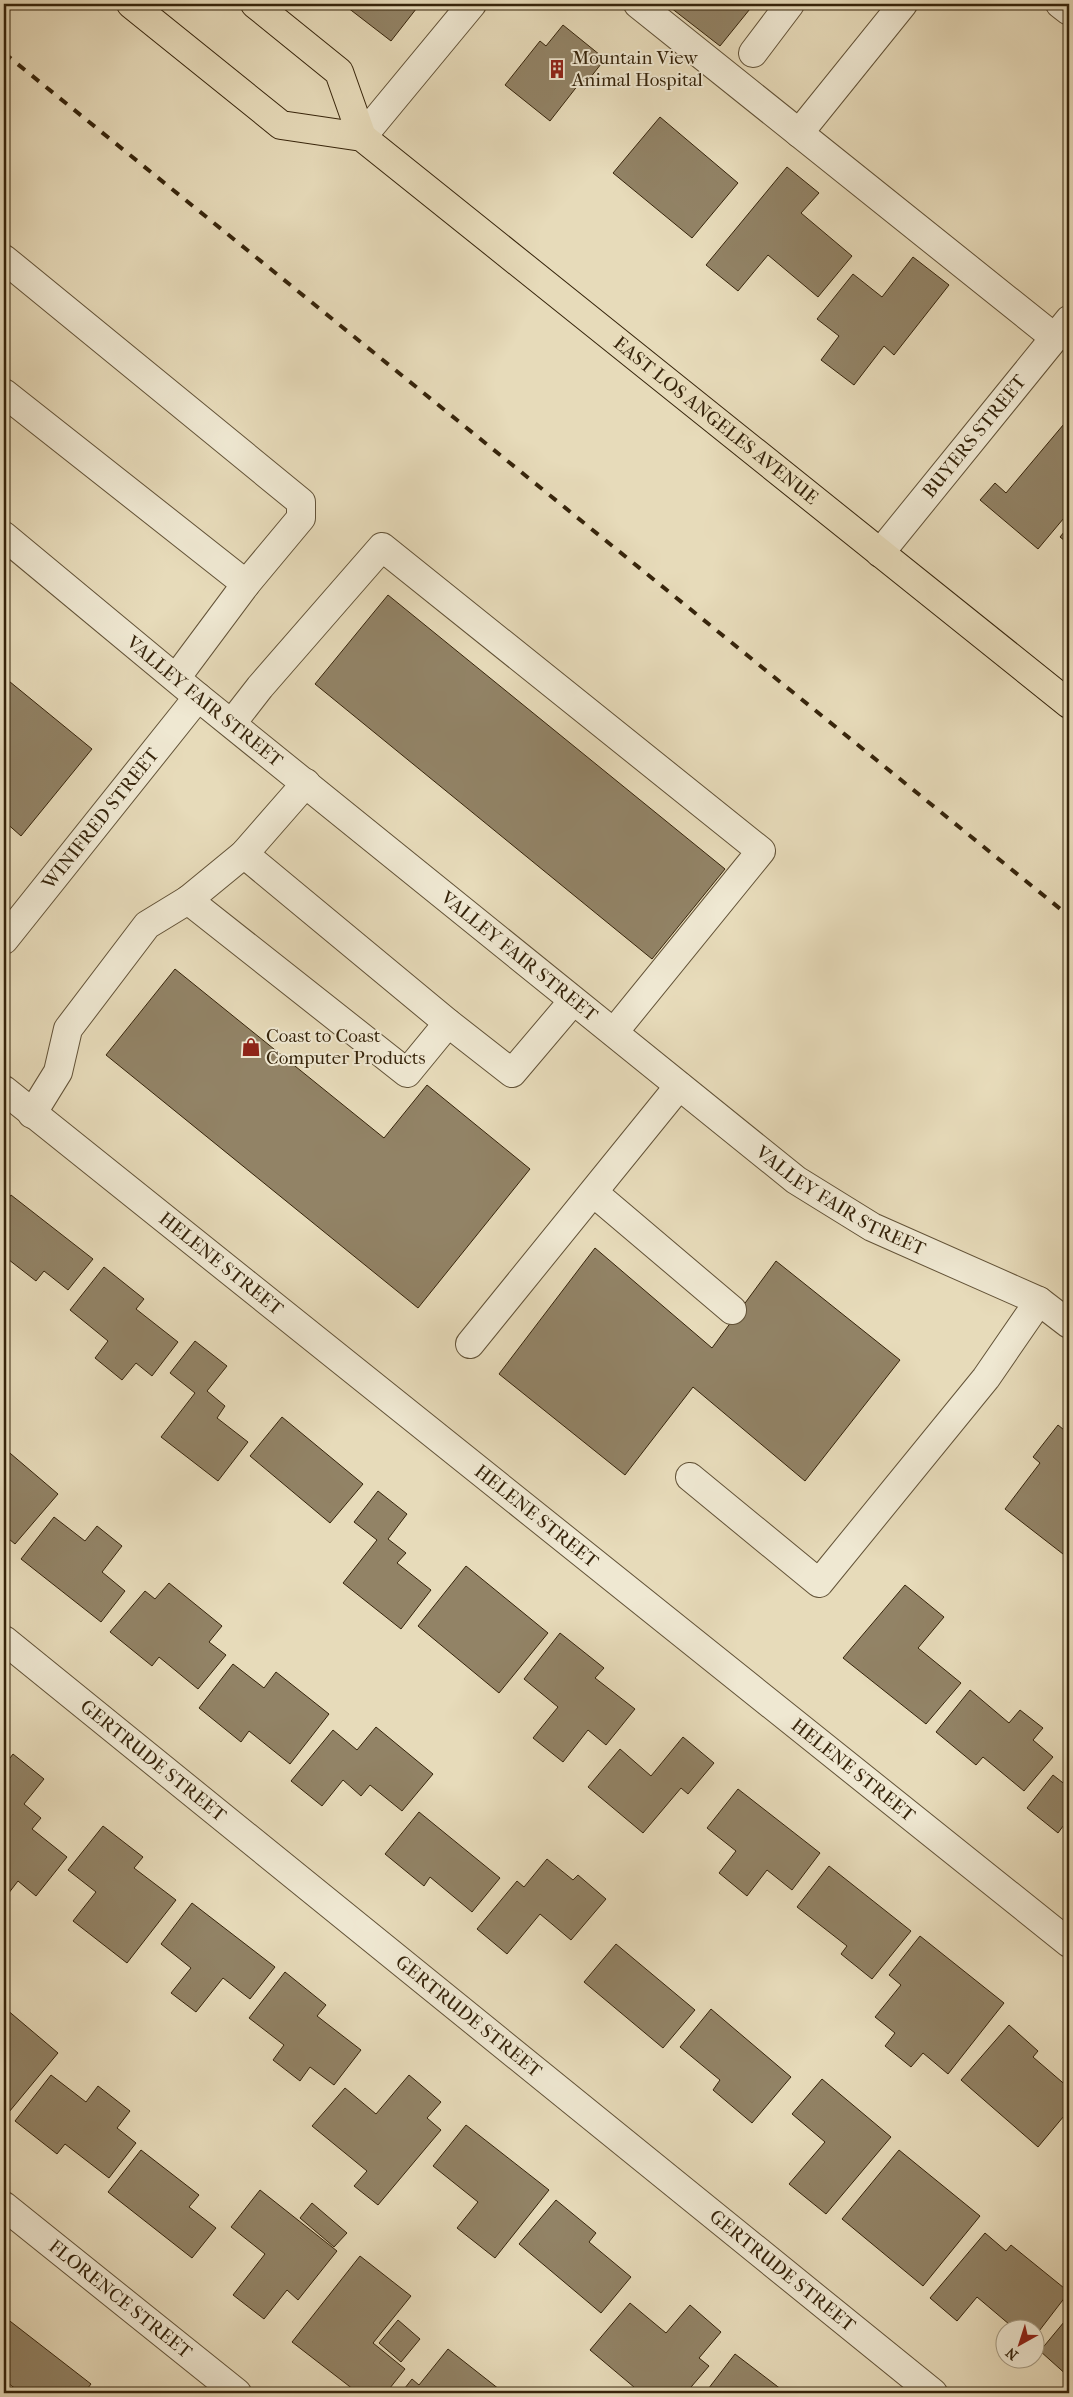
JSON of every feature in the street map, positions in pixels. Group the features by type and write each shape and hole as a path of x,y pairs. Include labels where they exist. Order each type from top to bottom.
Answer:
{"main road":[{"path":"131,4 281,126 362,137 340,72 255,4"},
{"name":"EAST LOS ANGELES AVENUE","path":"362,137 1069,704"}],"street":[{"path":"362,137 472,4"},
{"path":"638,4 800,133 1062,329"},
{"path":"753,53 790,4"},
{"path":"800,133 903,4"},
{"path":"1060,4 1069,11"},
{"path":"4,259 301,502 301,518 246,584 176,678"},
{"name":"BUYERS STREET","path":"880,553 1062,329"},
{"path":"4,392 246,584"},
{"name":"VALLEY FAIR STREET","path":"4,536 198,697 796,1180 872,1227 1039,1301 1069,1324"},
{"path":"232,723 265,681 382,547 761,851 614,1032"},
{"name":"WINIFRED STREET","path":"4,940 198,697"},
{"path":"32,1114 58,1072 68,1029 147,925 188,900 244,854 306,783"},
{"path":"244,854 512,1074 573,1001"},
{"path":"188,900 407,1073 448,1023"},
{"path":"470,1344 679,1086"},
{"name":"HELENE STREET","path":"4,1090 1069,1943"},
{"path":"594,1193 732,1310"},
{"path":"690,1477 820,1583 986,1378 1039,1301"},
{"name":"GERTRUDE STREET","path":"4,1640 933,2393"},
{"name":"FLORENCE STREET","path":"4,2206 237,2393"}],"building":[{"path":"343,4 420,4 391,41"},
{"path":"666,4 754,4 720,46"},
{"name":"Mountain View Animal Hospital","path":"563,25 605,59 586,83 582,80 550,121 505,85 540,41 546,46"},
{"path":"660,117 738,183 692,238 613,173"},
{"path":"787,167 819,193 801,213 852,256 818,297 768,255 738,291 706,265"},
{"path":"913,257 949,285 894,355 884,346 854,385 821,360 839,336 817,319 853,274 882,297"},
{"path":"1069,418 1069,512 1038,549 980,500 995,483 1006,493"},
{"path":"1069,526 1069,544 1060,537"},
{"path":"388,595 725,869 652,959 315,684"},
{"path":"4,677 92,749 21,836 4,821"},
{"path":"175,969 384,1138 427,1085 530,1169 418,1308 106,1055"},
{"path":"11,1195 93,1259 68,1290 44,1271 36,1281 4,1256 4,1204"},
{"path":"595,1248 712,1348 776,1261 900,1360 805,1481 693,1387 625,1475 499,1374"},
{"path":"104,1267 144,1299 136,1309 178,1342 152,1376 136,1363 122,1380 95,1358 108,1341 70,1310"},
{"path":"195,1341 227,1366 207,1391 225,1406 217,1418 248,1442 218,1481 161,1437 195,1393 170,1373"},
{"path":"282,1417 363,1484 330,1523 250,1456"},
{"path":"1058,1425 1069,1434 1069,1546 1063,1554 1005,1509 1040,1463 1033,1457"},
{"path":"4,1448 58,1494 15,1544 4,1535"},
{"path":"378,1491 407,1514 388,1539 406,1553 397,1563 431,1590 401,1629 343,1583 377,1540 354,1522"},
{"path":"54,1517 85,1541 97,1526 122,1546 102,1572 125,1591 101,1622 21,1559"},
{"path":"466,1566 548,1633 499,1693 418,1626"},
{"path":"169,1583 222,1626 209,1642 226,1655 198,1689 159,1657 152,1666 110,1632 145,1591 155,1599"},
{"path":"905,1585 944,1617 918,1648 961,1683 926,1724 843,1658"},
{"path":"560,1633 604,1668 595,1678 635,1709 606,1745 588,1730 563,1762 533,1738 558,1707 524,1679"},
{"path":"233,1664 264,1688 276,1672 329,1714 290,1764 249,1731 241,1742 199,1708"},
{"path":"970,1690 1009,1723 1020,1710 1043,1728 1033,1740 1053,1757 1024,1791 983,1757 976,1765 936,1732"},
{"path":"376,1727 433,1774 402,1811 370,1785 361,1796 343,1780 322,1806 291,1781 333,1730 357,1750"},
{"path":"683,1737 714,1763 688,1794 681,1788 643,1833 588,1787 620,1749 651,1776"},
{"path":"13,1754 44,1779 24,1804 41,1818 32,1829 67,1857 36,1896 18,1881 8,1894 4,1891 4,1766"},
{"path":"1053,1775 1067,1786 1069,1783 1069,1818 1058,1833 1027,1808"},
{"path":"738,1789 820,1853 792,1890 767,1870 747,1896 719,1873 736,1851 707,1828"},
{"path":"419,1812 500,1878 472,1912 430,1877 424,1886 385,1854"},
{"path":"103,1826 143,1857 134,1868 176,1900 127,1963 73,1921 96,1892 68,1870"},
{"path":"547,1859 573,1880 578,1875 606,1899 571,1940 540,1914 507,1954 477,1929 517,1881 524,1887"},
{"path":"829,1866 911,1931 872,1979 841,1954 847,1946 797,1907"},
{"path":"192,1903 275,1967 250,1999 223,1978 196,2012 171,1993 191,1968 161,1944"},
{"path":"920,1936 1004,2003 948,2074 923,2053 911,2067 885,2046 895,2033 875,2017 901,1985 889,1975"},
{"path":"616,1944 695,2010 663,2048 584,1982"},
{"path":"285,1972 326,2005 317,2016 361,2050 334,2085 310,2067 300,2081 273,2060 284,2045 249,2018"},
{"path":"6,2009 58,2053 9,2112 4,2107 4,2012"},
{"path":"711,2009 791,2077 752,2123 713,2090 720,2080 680,2047"},
{"path":"1009,2025 1038,2051 1033,2057 1069,2088 1069,2110 1038,2147 961,2080"},
{"path":"51,2075 86,2102 98,2086 130,2111 117,2128 136,2143 109,2178 65,2144 57,2154 15,2121"},
{"path":"409,2075 441,2102 427,2118 441,2130 378,2205 354,2186 367,2171 312,2126 345,2088 376,2114"},
{"path":"822,2079 891,2137 826,2214 789,2184 825,2142 792,2114"},
{"path":"466,2125 549,2190 495,2258 457,2228 478,2202 433,2166"},
{"path":"141,2150 199,2195 189,2207 216,2228 192,2258 108,2192"},
{"path":"899,2150 980,2216 923,2286 842,2219"},
{"path":"260,2190 337,2251 298,2300 287,2290 264,2319 233,2295 265,2254 231,2227"},
{"path":"556,2200 596,2233 589,2242 631,2277 601,2313 519,2244"},
{"path":"312,2203 347,2233 334,2247 300,2218"},
{"path":"985,2233 1006,2251 1011,2245 1069,2292 1046,2322 1046,2320 1004,2320 977,2297 957,2321 930,2298"},
{"path":"360,2256 411,2296 373,2343 405,2369 386,2393 358,2393 292,2342"},
{"path":"630,2303 666,2333 690,2305 721,2332 699,2358 709,2366 686,2393 641,2393 590,2350"},
{"path":"1069,2316 1069,2377 1046,2356 1046,2344"},
{"path":"6,2318 91,2384 84,2393 21,2393 4,2380 4,2320"},
{"path":"398,2320 420,2339 401,2362 379,2343"},
{"path":"448,2349 504,2393 401,2393 412,2379 419,2385"},
{"path":"735,2354 786,2393 705,2393"}],"railway":[{"path":"4,53 1069,916"}],"place":[{"name":"Mountain View Animal Hospital","path":"557,69"},
{"name":"Coast to Coast Computer Products","path":"251,1047"}]}
